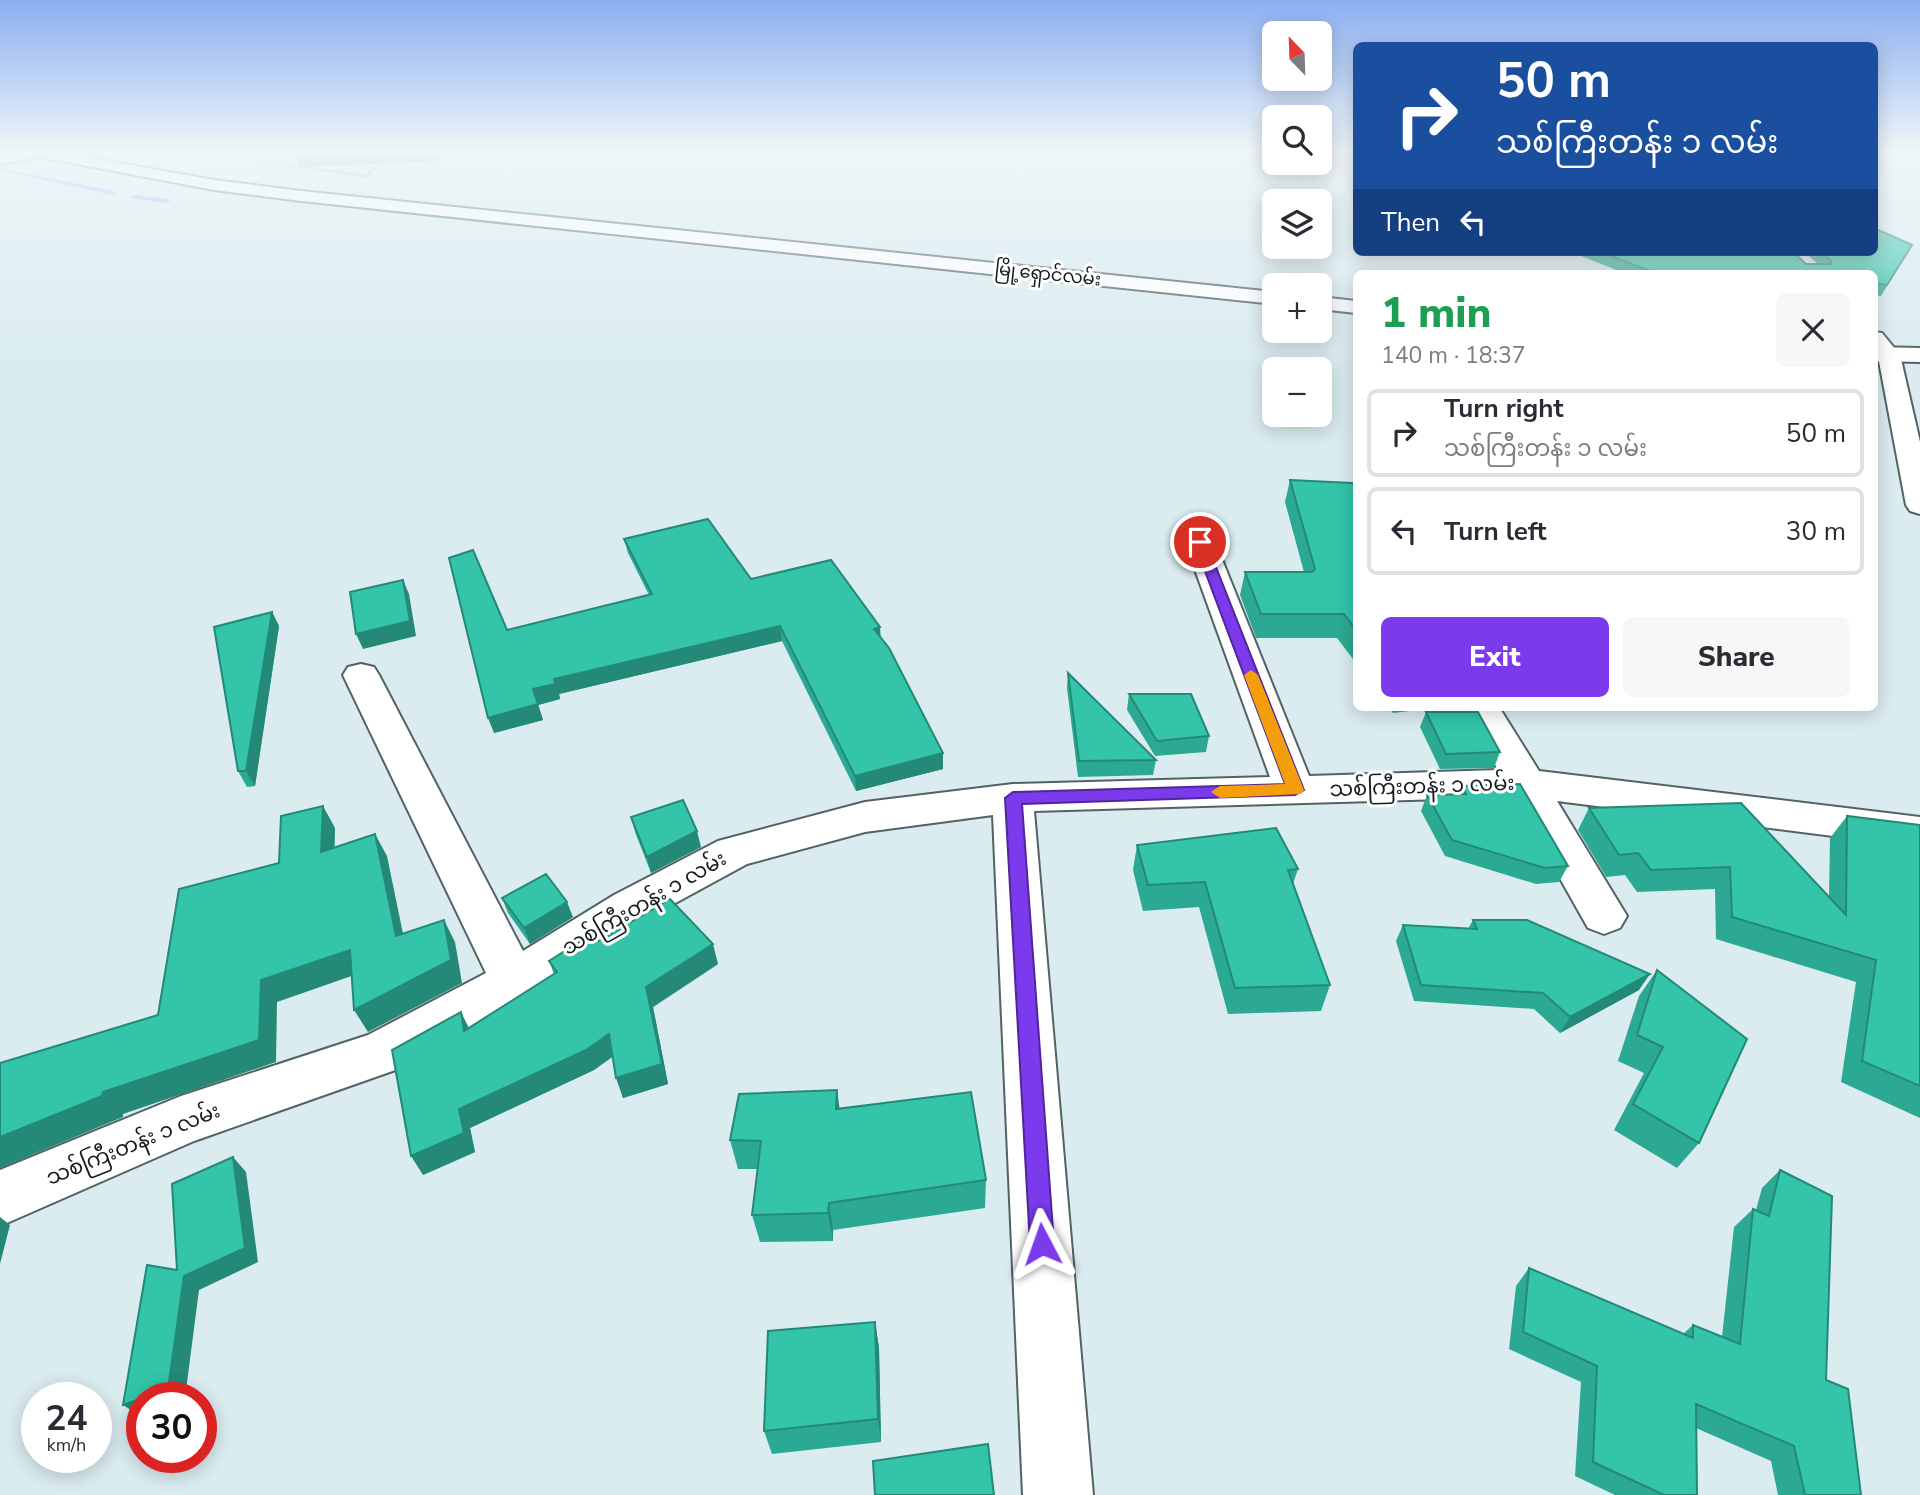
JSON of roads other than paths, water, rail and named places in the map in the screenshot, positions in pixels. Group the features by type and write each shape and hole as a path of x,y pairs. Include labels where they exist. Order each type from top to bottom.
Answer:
{"street":[{"name":"မြို့ရှောင်လမ်း","path":"543,221 1262,297"},
{"path":"1332,304 1353,307"},
{"path":"1920,355 1879,349 1920,505"},
{"path":"1200,542 1295,790"},
{"path":"361,675 514,981"},
{"path":"1483,711 1604,916"},
{"name":"သစ်ကြီးတန်း ၁ လမ်း","path":"0,1198 181,1121 383,1052 514,981 630,907 733,852 865,817 1013,798 1526,783 1920,832"},
{"path":"1013,798 1058,1495"}]}
